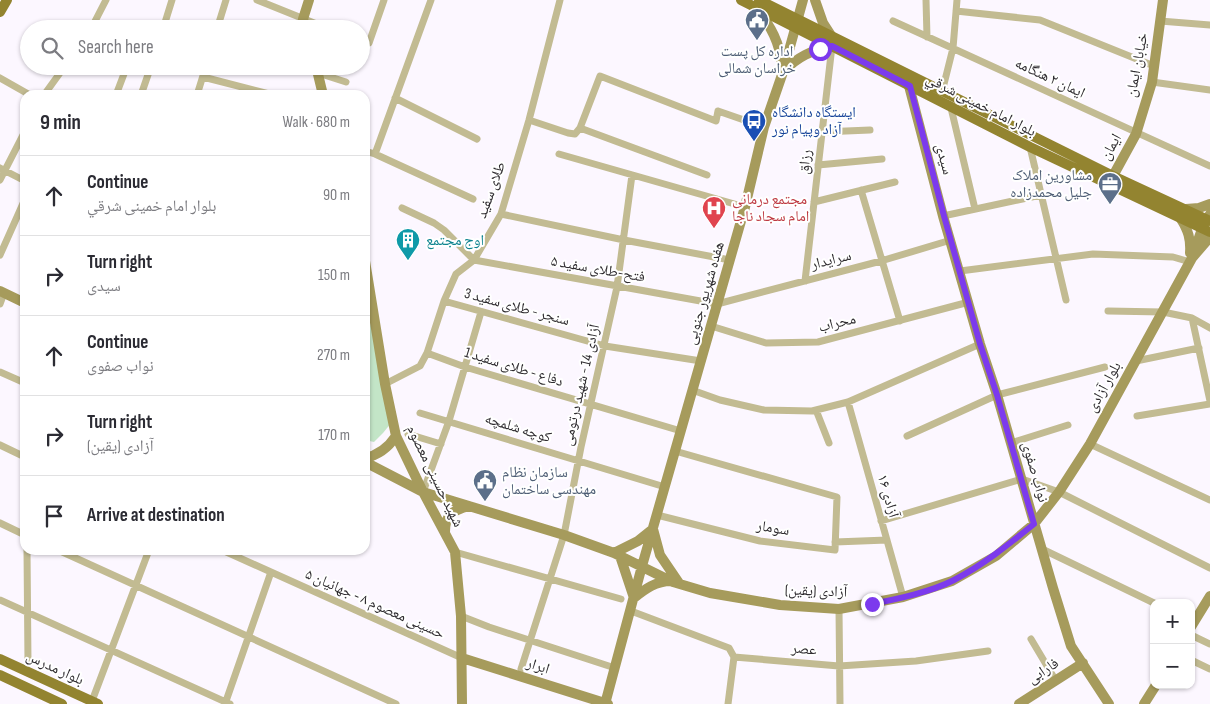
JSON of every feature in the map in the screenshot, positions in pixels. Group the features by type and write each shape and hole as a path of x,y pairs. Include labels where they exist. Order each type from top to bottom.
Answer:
{"main road":[{"path":"0,12 7,0"},
{"path":"305,20 309,0"},
{"name":"بلوار امام خمینی شرقي","path":"741,0 757,4 832,41 912,84 929,91 951,108 1030,147 1181,219 1208,223"},
{"name":"هفده شهریور جنوبی","path":"606,704 664,487 745,207 764,126 783,72 803,0"},
{"path":"783,72 795,61 832,41 823,23 816,0"},
{"name":"خیابان ایمان","path":"1136,134 1152,82 1163,0"},
{"path":"757,4 776,37 783,72"},
{"path":"318,75 322,90"},
{"name":"سیدی","path":"912,84 951,240"},
{"name":"بلوار امام خمینی شرقي","path":"929,91 942,92 1113,176 1186,209 1208,223"},
{"name":"ایمان","path":"1113,176 1136,134"},
{"path":"1186,209 1199,208 1210,204"},
{"path":"1181,219 1188,230 1191,243 1191,260"},
{"name":"بلوار آزادی","path":"1034,524 1059,492 1090,444 1191,260 1208,223"},
{"name":"بلوار آزادی","path":"1191,260 1210,237"},
{"name":"نواب صفوی","path":"951,240 980,344 997,395 1071,646 1109,704"},
{"path":"2,292 20,301"},
{"name":"شهید حسینی معصوم","path":"370,292 385,384 396,436 455,552 461,616 462,704"},
{"path":"370,458 387,448 396,436"},
{"name":"آزادی (یقین)","path":"370,463 423,492 564,535 614,553 676,583 710,593 750,601 810,608 839,609 903,597 952,581 996,556 1034,524"},
{"path":"446,533 445,524 447,517 453,511 469,506"},
{"path":"653,529 660,555 676,583 665,582 650,586 634,598 614,553 638,541 653,529"},
{"path":"1195,618 1210,596"},
{"name":"ابرار","path":"462,658 606,704"},
{"name":"بلوار مدرس","path":"0,659 95,703"},
{"name":"فارابی","path":"1019,704 1083,663"},
{"name":"بلوار مدرس","path":"3,677 62,704"},
{"path":"1144,704 1153,689"}],"street":[{"path":"96,20 106,0"},
{"path":"166,20 172,0"},
{"path":"220,20 226,0"},
{"path":"257,0 296,20"},
{"path":"370,31 384,0"},
{"path":"375,154 431,0"},
{"name":"طلای سفید","path":"385,384 420,366 427,354 444,301 456,274 474,260 501,214 529,120 560,0"},
{"path":"926,0 927,37"},
{"path":"942,92 953,48 956,0"},
{"path":"956,11 1040,20 1154,66"},
{"name":"ایمان ۲ هنگامه","path":"893,21 1136,134 1210,166"},
{"path":"1160,21 1210,25"},
{"name":"رزاق","path":"805,281 832,41"},
{"path":"48,90 58,75"},
{"path":"118,90 124,75"},
{"path":"143,90 147,75"},
{"path":"198,90 203,75"},
{"path":"329,75 346,82"},
{"path":"529,120 575,134 580,128 600,76 716,121 718,111 764,126"},
{"path":"0,78 21,90"},
{"path":"202,78 252,90"},
{"path":"1152,82 1210,90"},
{"path":"395,98 477,139"},
{"path":"951,108 975,209"},
{"path":"580,128 707,174"},
{"path":"822,132 870,130"},
{"path":"0,180 2,169 20,139"},
{"path":"1030,147 1066,300"},
{"path":"370,152 473,199"},
{"path":"559,154 745,207"},
{"path":"818,166 882,159"},
{"path":"2,169 20,178"},
{"name":"آزادی 14 - شهید درتومی","path":"521,669 564,535 578,462 617,287 632,175"},
{"path":"814,202 895,182"},
{"path":"861,190 900,321"},
{"path":"944,216 1041,195"},
{"path":"402,208 444,230 474,260"},
{"path":"0,254 20,210"},
{"path":"501,214 730,260"},
{"name":"سرایدار","path":"717,304 881,261 951,240"},
{"path":"960,271 1093,254 1173,257 1191,260"},
{"name":"فتح-طلای سفید ۵","path":"474,260 717,304"},
{"path":"0,304 2,292"},
{"name":"سنجر - طلای سفید 3","path":"444,301 604,346 701,361"},
{"name":"محراب","path":"711,326 766,343 818,342 969,302"},
{"path":"1108,311 1163,312 1192,318 1210,328"},
{"path":"423,492 449,421 481,312"},
{"path":"1137,416 1210,402 1192,318"},
{"path":"692,390 720,400 764,410 816,410 848,402 980,344"},
{"path":"1136,361 1198,348"},
{"name":"دفاع - طلای سفید 1","path":"427,354 681,431"},
{"path":"907,436 997,395 1105,367"},
{"path":"0,372 20,381"},
{"name":"آزادی ۱۶","path":"848,402 903,597"},
{"path":"816,410 829,443"},
{"name":"کوچه شلمچه","path":"420,413 664,487"},
{"path":"1011,443 1068,426"},
{"path":"408,434 441,444"},
{"path":"1090,444 1131,465 1210,500"},
{"path":"0,445 20,455"},
{"path":"675,451 837,497 835,542 886,540"},
{"path":"881,521 1022,479 1059,492 1210,568"},
{"name":"سومار","path":"657,515 760,541 835,550 835,542"},
{"path":"0,523 20,533"},
{"path":"1042,549 1150,601"},
{"path":"455,552 621,599"},
{"path":"27,555 28,663"},
{"path":"69,555 396,704"},
{"path":"95,703 111,650 147,555"},
{"name":"حسینی معصوم ۸ - جهانیان ۵","path":"233,555 462,658"},
{"path":"0,600 227,703 271,572"},
{"path":"839,609 840,704"},
{"path":"631,611 729,648 734,657 728,704"},
{"path":"461,616 615,668"},
{"path":"1195,637 1210,644"},
{"path":"1032,640 1056,681"},
{"name":"عصر","path":"734,657 839,666 916,661 988,651"},
{"path":"1195,662 1210,669"}],"green space":[{"path":"370,322 392,422 374,442 370,441"}],"place":[{"name":"اداره کل پست خراسان شمالی","path":"757,41"},
{"name":"ایستگاه دانشگاه آزاد وپیام نور","path":"754,142"},
{"name":"مشاورین املاک جلیل محمدزاده","path":"1110,205"},
{"name":"مجتمع درمانی امام سجاد ناجا","path":"714,229"},
{"name":"اوج مجتمع","path":"408,261"},
{"name":"سازمان نظام مهندسی ساختمان","path":"485,502"}],"route":[{"path":"820,49 832,46 910,86 980,344 997,395 1034,524 996,556 952,581 903,597 872,604"}]}
